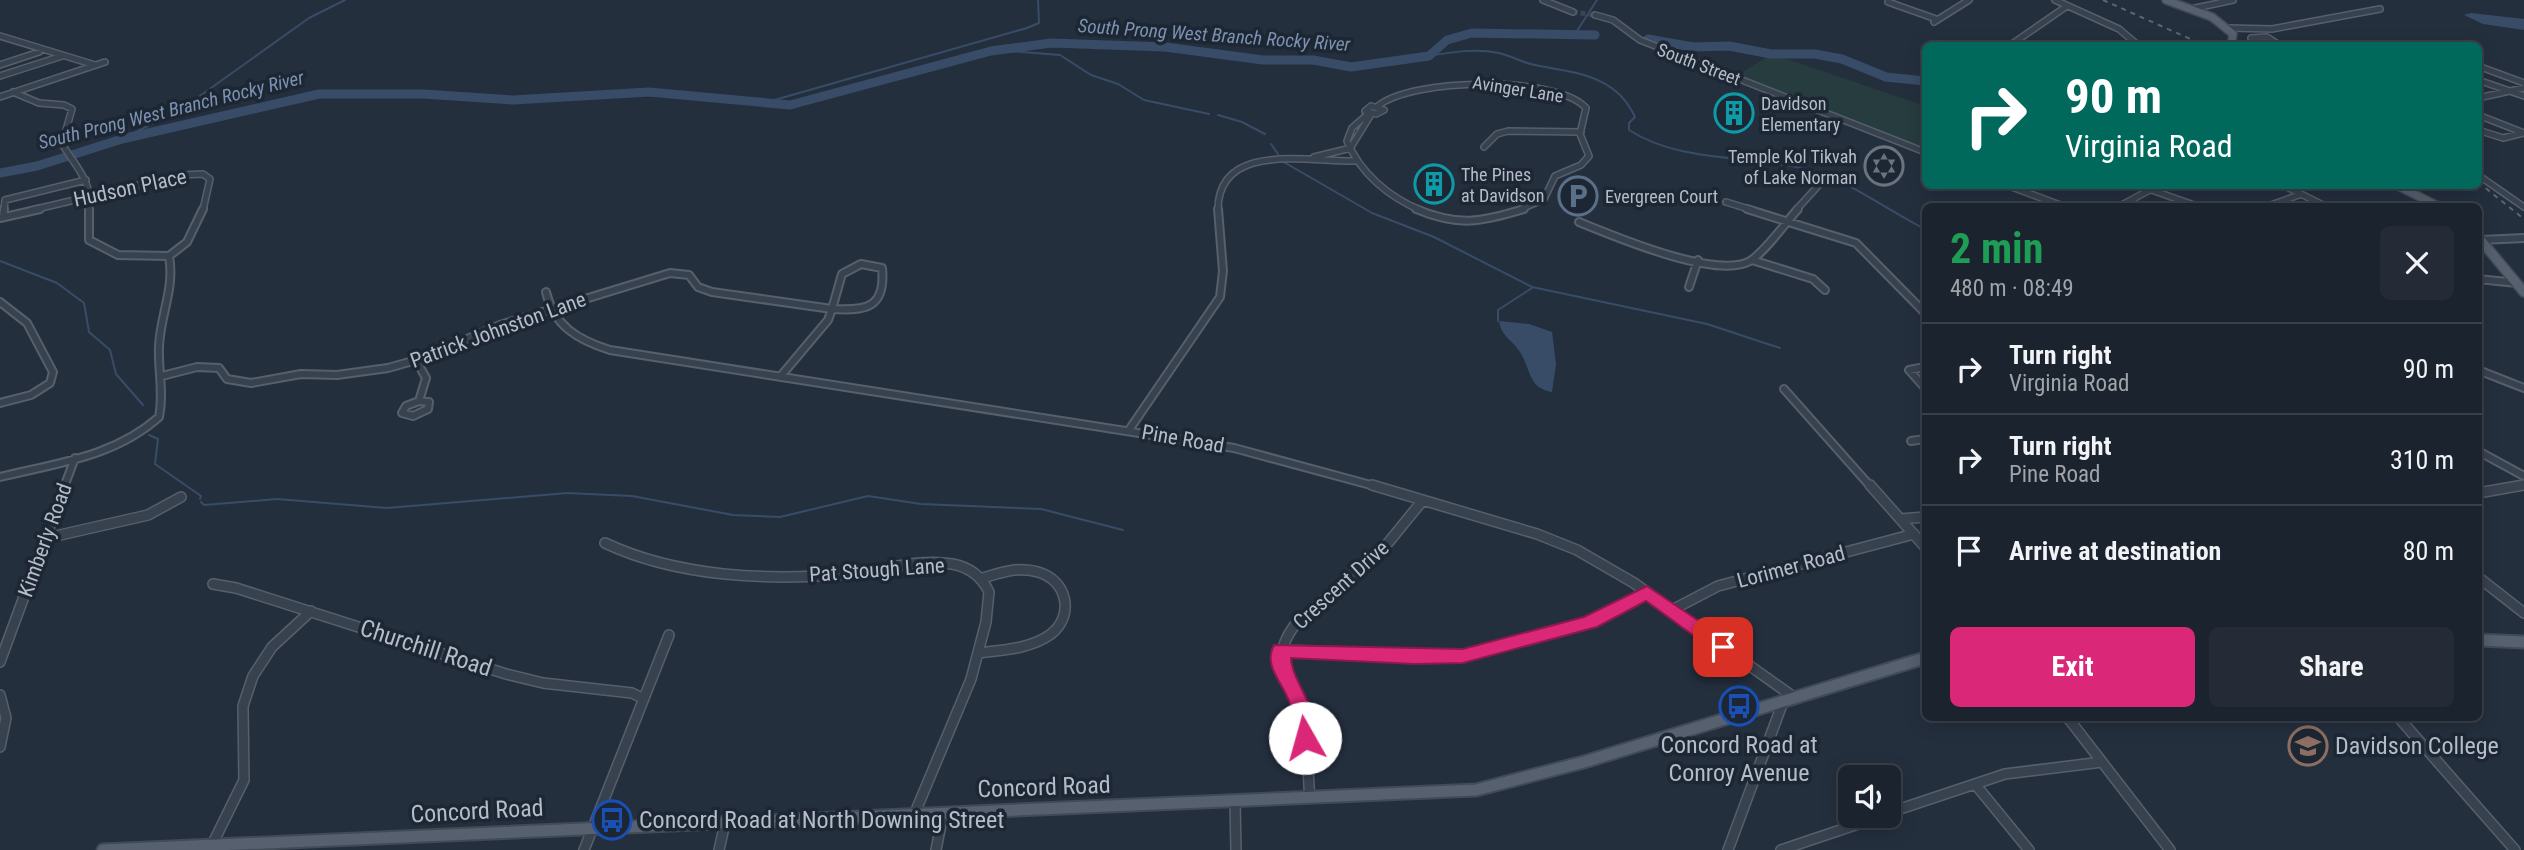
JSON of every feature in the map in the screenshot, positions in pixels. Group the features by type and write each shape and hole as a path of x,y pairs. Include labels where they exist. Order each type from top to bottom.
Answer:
{"main road":[{"path":"2166,0 2191,9 2230,30 2231,42"},
{"path":"2404,189 2432,203"},
{"path":"2482,242 2524,292"},
{"path":"2482,640 2524,642"},
{"name":"Concord Road","path":"103,850 211,848 593,828 1310,799 1495,787 1922,659"}],"street":[{"path":"1543,0 1573,12"},
{"path":"1552,4 1559,0"},
{"path":"1888,2 1935,21 1969,0"},
{"path":"2055,0 2119,29 2134,42"},
{"path":"2191,9 2233,0"},
{"path":"2015,42 2067,6"},
{"path":"2230,30 2265,30 2380,9"},
{"name":"South Street","path":"1595,15 1614,20 1640,40 1922,151"},
{"path":"2272,38 2303,23"},
{"path":"2230,30 2252,37 2272,38 2279,42"},
{"path":"2252,37 2254,42"},
{"path":"1,38 42,51 66,54 95,65"},
{"path":"0,65 42,51"},
{"path":"0,76 66,54"},
{"path":"0,97 105,62"},
{"path":"2482,68 2524,86"},
{"name":"Avinger Lane","path":"1351,148 1370,116 1364,110 1366,107 1380,105 1410,92 1473,81 1565,95 1580,100 1586,108 1581,132 1590,153 1587,160 1555,176 1540,201 1482,222 1447,220 1402,203 1355,161"},
{"path":"2482,81 2524,96"},
{"path":"2482,98 2524,86"},
{"path":"0,477 126,442 153,423 160,409 160,340 174,288 169,256 118,255 89,240 86,231 90,197 86,180 62,142 72,114 70,108 39,103 13,92"},
{"path":"2482,117 2524,133"},
{"path":"1485,147 1497,134 1508,131 1581,132"},
{"path":"2482,131 2503,138 2524,133"},
{"path":"1129,430 1220,297 1223,277 1219,210 1223,183 1233,173 1253,164 1282,158 1355,161 1351,148 1306,158"},
{"name":"Hudson Place","path":"1,218 182,175 208,176 210,179 207,200 194,233 185,245 169,256"},
{"path":"2482,178 2523,204"},
{"path":"1,218 5,200 86,180"},
{"path":"1579,222 1650,250 1738,265 1752,260 1818,186"},
{"path":"2017,189 2055,203"},
{"path":"2125,203 2150,189 2189,203"},
{"path":"2290,189 2318,203"},
{"path":"2276,203 2299,195"},
{"path":"1726,202 1860,246 1922,310"},
{"path":"2482,238 2524,239"},
{"path":"1689,287 1698,260"},
{"path":"1752,260 1809,278 1822,284 1825,290"},
{"path":"780,377 819,332 832,308 845,270 860,264 874,264 882,268 875,303 859,311 832,308"},
{"name":"Patrick Johnston Lane","path":"162,376 206,365 219,368 227,379 251,383 301,374 368,372 415,360 475,334 677,272 688,275 698,287 707,290 832,308"},
{"path":"2482,280 2517,284"},
{"path":"546,292 550,310"},
{"path":"0,302 27,323 50,363 53,379 31,395 0,403"},
{"name":"Pine Road","path":"550,310 566,330 599,346 780,377 1129,430 1279,458 1556,541 1590,557 1647,592 1789,700"},
{"path":"415,360 426,378 419,401"},
{"path":"1922,367 1909,368 1922,384"},
{"path":"2482,372 2524,388"},
{"path":"1784,389 1922,543"},
{"path":"1911,441 1922,439"},
{"path":"2482,453 2524,476"},
{"name":"Kimberly Road","path":"1,658 75,458"},
{"path":"2482,493 2504,491 2524,485"},
{"path":"47,538 148,515 181,497"},
{"name":"Crescent Drive","path":"1310,799 1302,711 1282,668 1281,650 1286,635 1388,543 1423,500"},
{"path":"1900,519 1922,517"},
{"name":"Lorimer Road","path":"1672,610 1718,586 1914,534"},
{"name":"Pat Stough Lane","path":"605,543 618,550 666,562 730,573 812,576 944,564 965,568 981,579"},
{"path":"914,815 930,772 960,710 978,653 989,599 989,592 981,579 1005,570 1037,571 1059,584 1068,599 1068,607 1060,625 1045,640 1013,652 978,653"},
{"path":"2482,581 2524,613"},
{"name":"Churchill Road","path":"213,584 236,587 517,677 576,688 632,693 642,698"},
{"path":"1281,650 1415,657 1463,656 1590,622 1647,592"},
{"path":"211,848 244,780 243,706 253,676 272,647 311,611"},
{"path":"584,850 669,635"},
{"path":"0,695 6,718 0,747"},
{"path":"1728,850 1789,700"},
{"path":"2070,721 2169,850"},
{"path":"2402,721 2515,850"},
{"path":"1901,810 2005,774 2102,762"},
{"path":"1975,784 2029,850"},
{"path":"1234,801 1236,850"},
{"path":"936,850 943,814"},
{"path":"719,850 725,823"},
{"path":"1781,850 1846,828"}],"green space":[{"path":"1772,54 1922,105 1922,148 1736,76"}],"water":[{"path":"2471,13 2524,19 2524,30 2483,24 2464,15"},
{"path":"1499,321 1529,324 1552,332 1556,364 1552,392 1544,390 1534,382 1524,358 1505,335"}],"waterway":[{"path":"122,139 183,108 309,18 345,0"},
{"path":"764,103 1027,28 1039,23 1038,0"},
{"name":"South Street","path":"1575,34 1597,0"},
{"name":"South Prong West Branch Rocky River","path":"0,173 37,166 122,139 319,94 423,94 513,100 649,92 790,105 991,51 1051,43 1165,47 1263,60 1313,60 1351,67 1429,56 1447,40 1472,33 1595,35"},
{"name":"South Prong West Branch Rocky River","path":"1648,39 1693,47 1729,46 1771,54 1815,54 1842,59 1886,77 1922,81"},
{"path":"996,50 1060,55 1091,75 1118,84 1144,100 1209,114"},
{"path":"1429,56 1464,51 1490,52 1593,78 1617,92 1627,103 1635,117 1629,123 1629,130 1649,141 1692,153 1784,165 1822,174 1922,227"},
{"path":"1218,115 1242,122 1265,134"},
{"path":"1271,144 1278,154"},
{"path":"1282,161 1372,213 1434,237 1532,287 1707,324 1780,348"},
{"path":"0,261 57,283 84,303 89,332 110,350 116,374 143,405"},
{"path":"1498,321 1498,310 1532,288"},
{"path":"149,435 158,439 155,464 201,496 200,499"},
{"path":"201,502 204,505 277,499 387,508 567,493 632,496 733,515 780,517 868,496 921,504 1041,509 1123,530"}],"tunnel":[{"path":"1573,12 1595,15"}],"railway":[{"path":"2103,0 2197,42"},
{"path":"2482,185 2524,219"}],"place":[{"name":"Davidson Elementary","path":"1734,113"},
{"name":"Temple Kol Tikvah of Lake Norman","path":"1884,166"},
{"name":"The Pines at Davidson","path":"1434,184"},
{"name":"Evergreen Court","path":"1578,196"},
{"name":"Concord Road at Conroy Avenue","path":"1739,706"},
{"name":"Davidson College","path":"2308,746"},
{"name":"Concord Road at North Downing Street","path":"612,820"}],"route":[{"path":"1305,738 1300,702 1280,664 1281,650 1415,657 1463,656 1590,622 1647,592 1723,647"}]}
